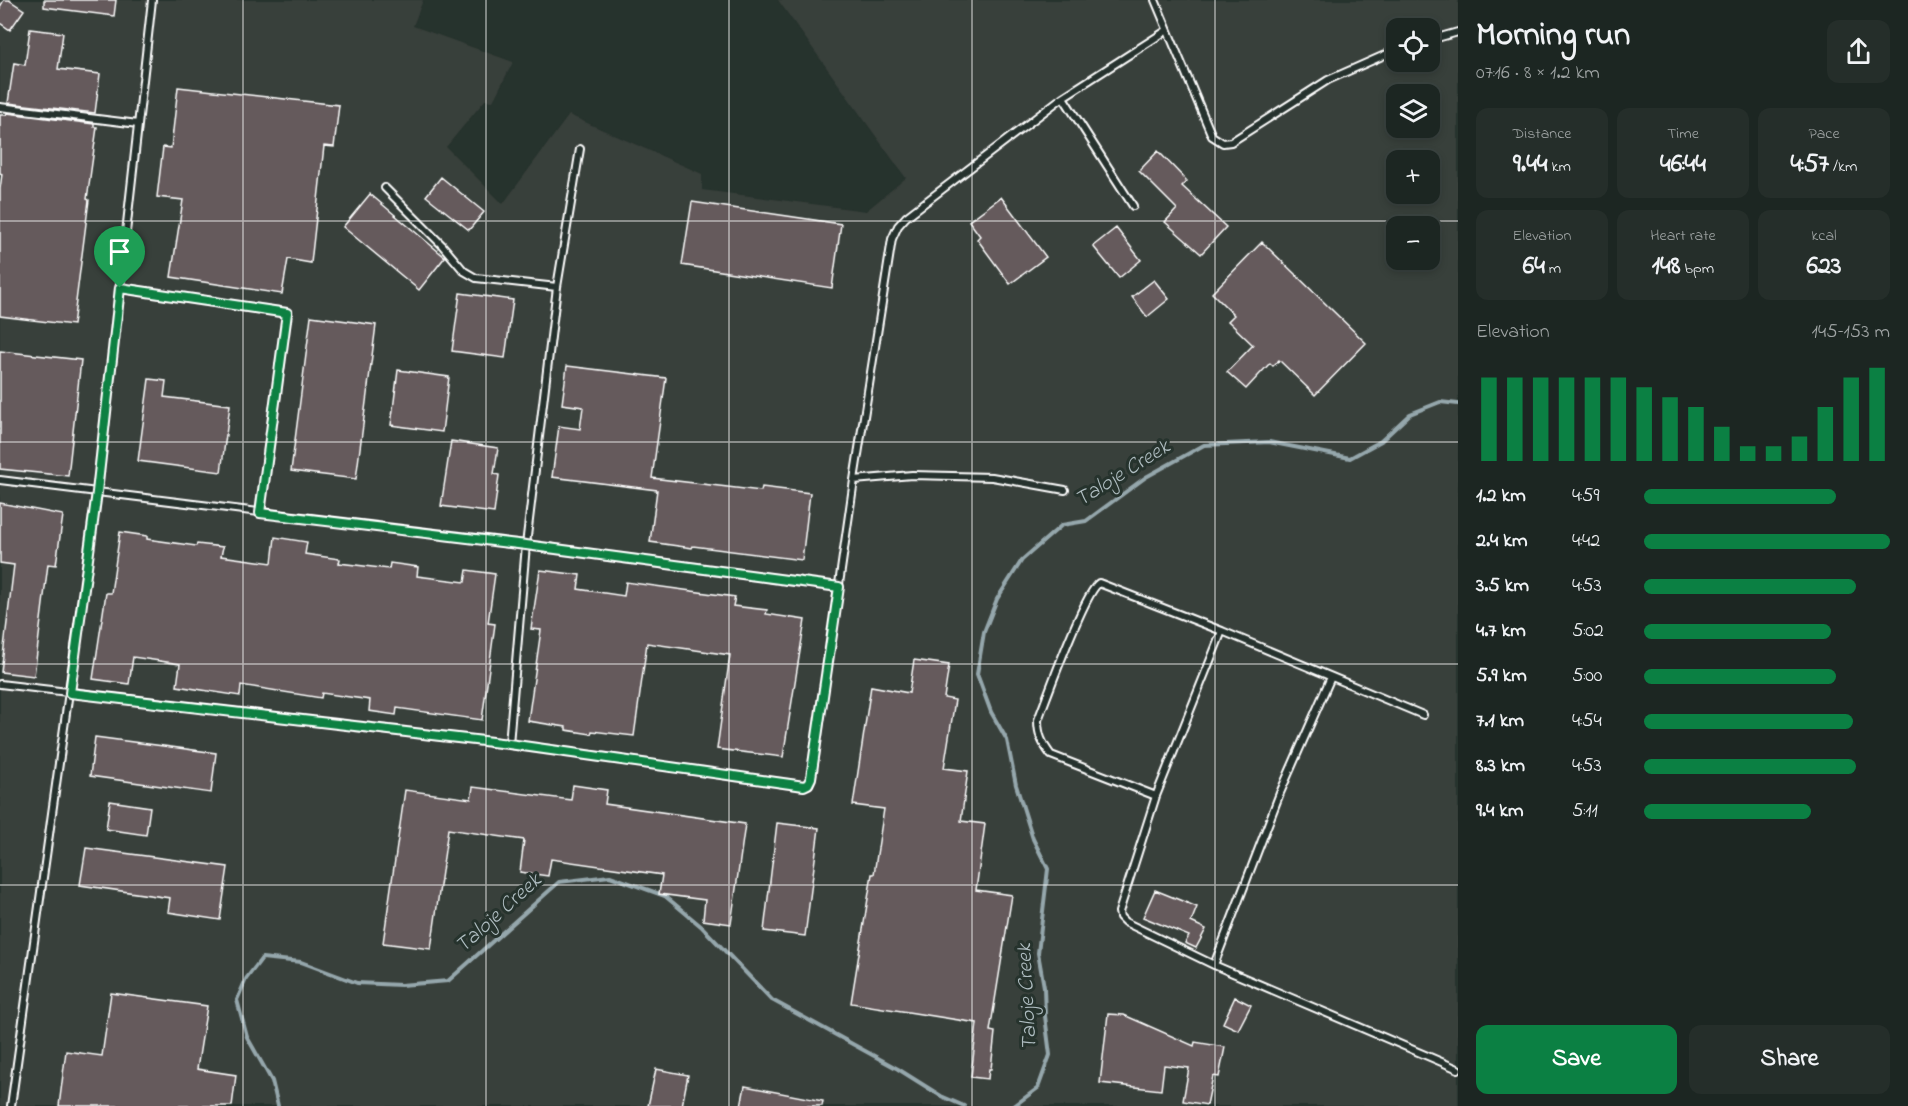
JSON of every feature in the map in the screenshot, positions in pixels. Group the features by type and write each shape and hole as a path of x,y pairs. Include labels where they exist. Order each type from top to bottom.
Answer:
{"lane":[{"path":"11,1106 97,492 152,0"},
{"path":"1155,0 1166,31 1212,136 1223,142 1231,142 1328,80 1386,54"},
{"path":"0,684 509,744 804,786 808,784 811,778 892,239 898,226 906,217 1063,97 1166,31"},
{"path":"1440,37 1458,32"},
{"path":"1063,97 1132,206"},
{"path":"0,107 138,124"},
{"path":"509,744 526,545 557,287 580,149"},
{"path":"385,188 442,245 469,276 557,287"},
{"path":"120,288 287,313 260,513"},
{"path":"854,480 912,475 992,477 1065,490"},
{"path":"0,480 526,545 839,587"},
{"path":"1156,796 1051,755 1038,734 1038,720 1079,617 1095,585 1103,583 1423,715"},
{"path":"1222,631 1156,796 1119,912 1120,917 1125,922 1214,965 1458,1069"},
{"path":"1214,965 1280,793 1331,676"}],"shaded area":[{"path":"0,0 423,0 413,26 513,62 493,101 485,100 446,147 503,204 569,115 702,174 702,190 866,211 906,178 778,0 1458,0 1458,1106 0,1106"}],"building":[{"path":"4,0 9,0 24,10 10,30 0,23 0,7"},
{"path":"44,0 116,0 114,16 44,7"},
{"path":"30,29 63,33 58,69 100,74 95,113 8,103 14,63 25,65"},
{"path":"178,87 339,105 334,147 324,146 311,263 288,259 282,294 171,277 183,200 157,197 163,147 171,148"},
{"path":"7,113 94,124 94,127 97,127 73,325 0,316 2,174 0,173 0,115"},
{"path":"1158,151 1187,181 1182,186 1226,227 1201,254 1165,222 1177,209 1139,171"},
{"path":"441,177 484,212 469,230 426,196"},
{"path":"370,194 445,257 419,290 343,227"},
{"path":"1001,197 1046,257 1010,284 977,239 980,236 969,221"},
{"path":"692,202 841,224 832,288 682,265"},
{"path":"1116,228 1141,260 1119,278 1093,246"},
{"path":"1262,242 1366,343 1315,395 1279,360 1273,366 1270,363 1246,389 1227,372 1253,345 1228,321 1234,315 1212,293"},
{"path":"1154,280 1169,299 1147,317 1132,297"},
{"path":"460,293 513,300 505,358 452,351"},
{"path":"311,316 376,325 356,479 291,471"},
{"path":"0,351 81,360 68,476 0,469"},
{"path":"567,366 666,378 652,478 761,491 762,487 810,493 802,560 650,542 657,490 552,477 559,426 580,429 583,407 562,404"},
{"path":"398,370 449,377 442,432 391,425"},
{"path":"149,379 166,381 164,397 230,405 221,472 138,461"},
{"path":"451,441 498,448 494,474 499,475 494,513 441,506"},
{"path":"0,503 63,515 56,565 48,564 34,676 1,672 14,565 0,563"},
{"path":"120,532 147,536 147,539 196,546 197,544 223,547 221,556 272,563 275,537 307,542 305,554 340,559 339,563 389,569 390,563 418,567 417,576 465,582 467,570 495,574 488,623 495,624 482,720 397,708 396,715 369,711 370,700 322,693 321,698 241,685 240,696 177,686 180,664 133,657 129,684 93,679 106,593 111,593"},
{"path":"540,570 580,575 578,589 624,596 626,582 735,597 733,606 767,610 766,614 805,620 783,757 717,749 730,655 647,643 634,736 592,731 591,734 566,730 566,727 528,721 541,630 531,629"},
{"path":"914,660 949,665 944,698 955,700 944,768 968,771 961,821 985,824 976,890 1012,895 990,1031 995,1032 988,1079 971,1077 977,1023 851,1003 884,809 853,805 871,686 909,693"},
{"path":"95,737 216,753 211,793 90,776"},
{"path":"573,785 607,790 605,804 745,824 731,924 703,920 705,900 659,894 662,875 551,859 548,876 520,872 524,840 448,829 431,949 383,943 405,790 471,799 473,787 571,800"},
{"path":"110,801 150,807 146,835 106,829"},
{"path":"777,823 819,828 805,936 764,931"},
{"path":"86,848 228,867 220,920 168,912 170,898 80,885"},
{"path":"1155,890 1197,907 1191,922 1206,929 1196,948 1185,943 1189,936 1143,917"},
{"path":"111,993 207,1006 197,1069 236,1075 232,1106 59,1106 66,1051 102,1056"},
{"path":"1235,997 1251,1005 1238,1030 1223,1023"},
{"path":"1108,1014 1124,1015 1194,1046 1195,1042 1225,1047 1219,1077 1213,1076 1207,1105 1183,1101 1189,1068 1164,1065 1161,1090 1100,1083"},
{"path":"656,1069 688,1075 682,1106 648,1106"},
{"path":"745,1086 823,1101 822,1106 741,1106"}],"waterway":[{"name":"Taloje Creek","path":"1014,1106 1038,1088 1050,1055 1044,987 1038,953 1048,869 1033,839 1016,785 1007,740 991,712 977,674 984,632 997,599 1022,560 1062,525 1086,521 1146,477 1204,445 1269,442 1350,458 1381,441 1410,414 1440,402 1458,404"},
{"name":"Taloje Creek","path":"278,1106 272,1081 247,1037 237,1000 246,979 262,958 301,962 357,983 401,985 448,981 559,882 610,876 665,896 702,927 772,1000 898,1069 941,1096 964,1106"}],"route":[{"path":"120,288 287,313 260,513 526,545 839,587 811,778 808,784 804,786 509,744 70,693 97,492 120,288"}]}
